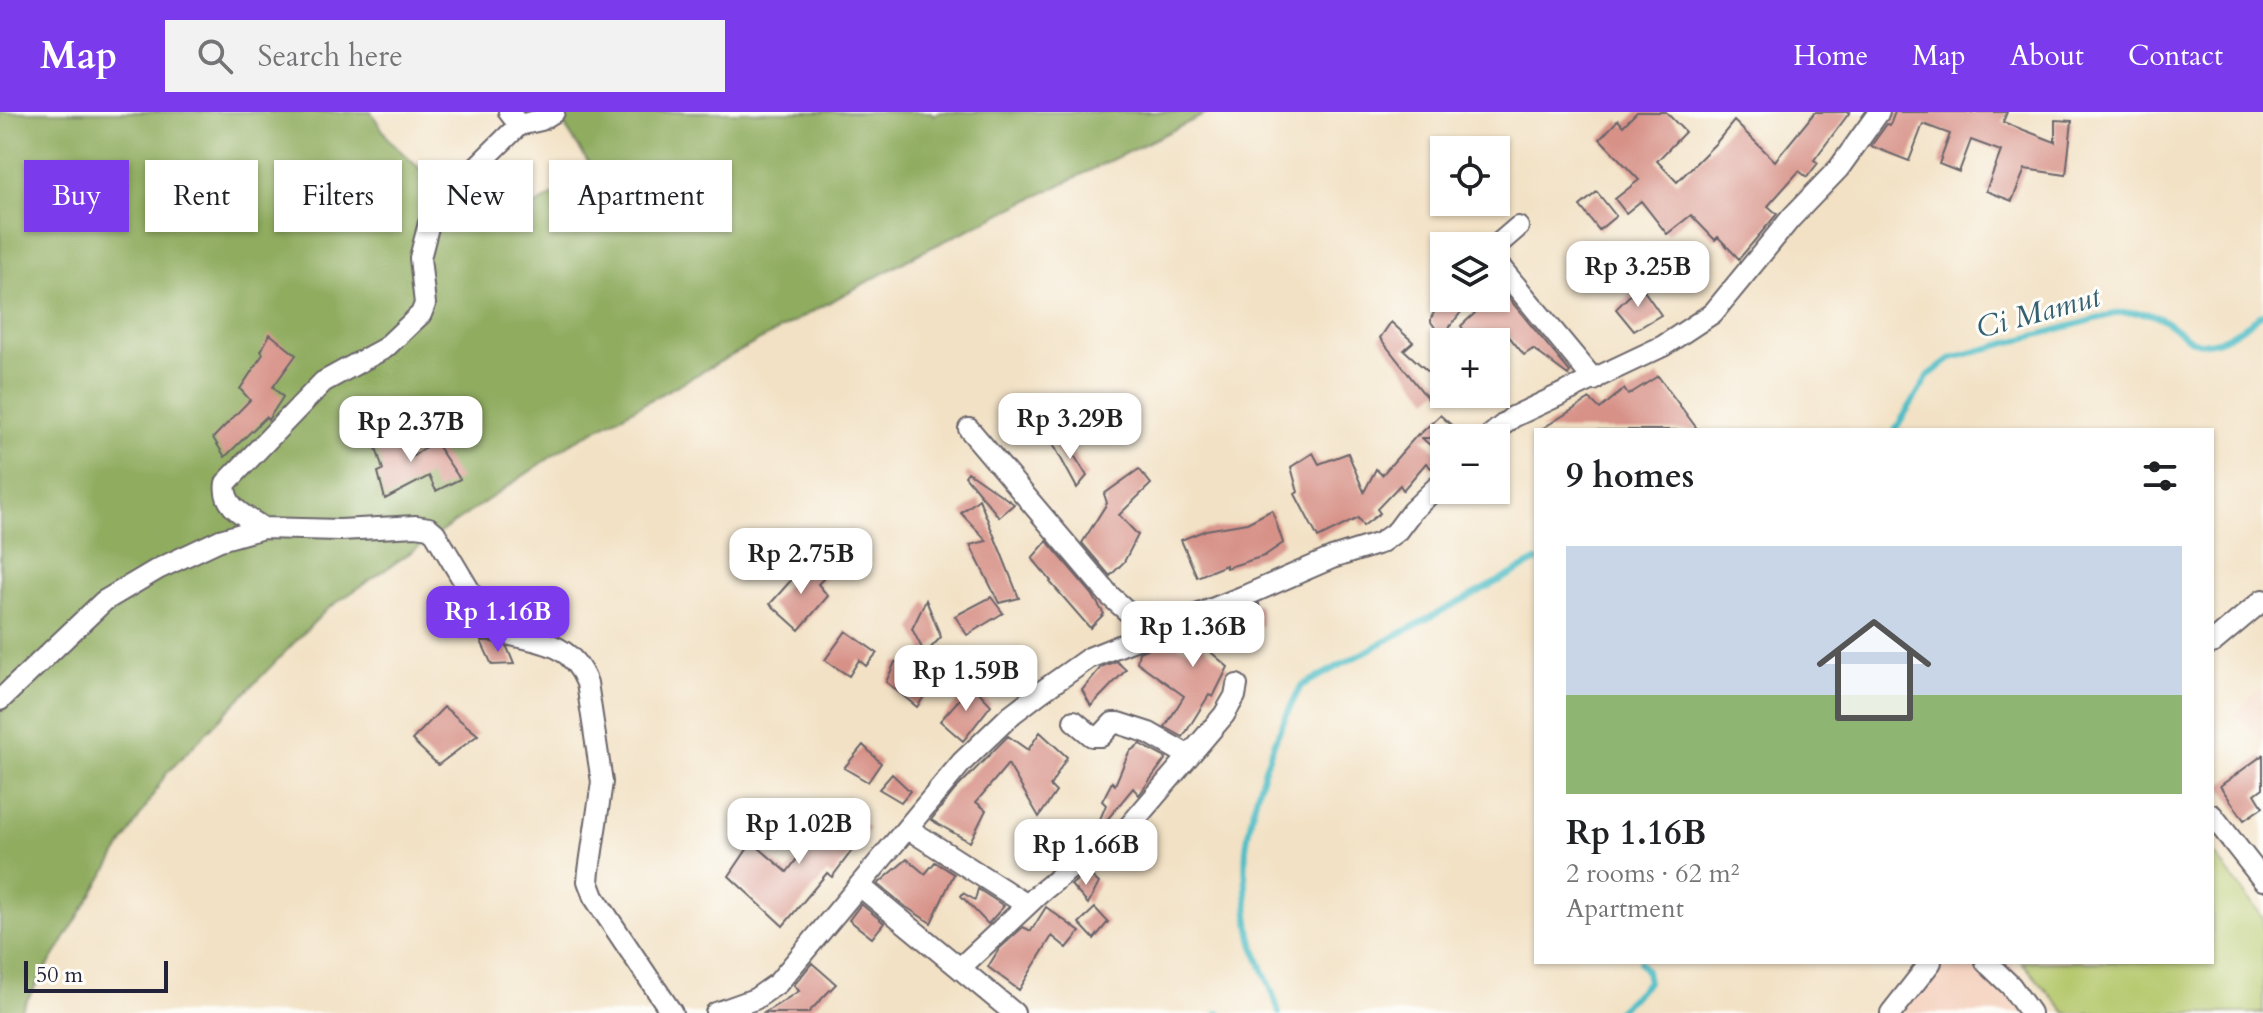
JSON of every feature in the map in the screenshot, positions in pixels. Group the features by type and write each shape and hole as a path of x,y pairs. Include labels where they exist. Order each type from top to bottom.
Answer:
{"street":[{"path":"263,528 229,505 226,483 323,382 385,348 421,314 425,304 420,258 429,223 442,201 514,119 541,120 554,112"},
{"path":"1504,424 1513,417 1663,346 1713,313 1791,218 1839,168 1879,112"},
{"path":"1510,234 1518,227"},
{"path":"1510,279 1594,380"},
{"path":"969,429 1110,596 1152,633"},
{"path":"716,1013 755,999 778,983 962,762 1012,714 1089,658 1332,558 1380,543 1397,531 1430,494"},
{"path":"0,700 104,601 128,585 220,540 263,528 429,528 435,533 492,628 560,647 582,670 587,683 602,782 589,871 590,889 672,1013"},
{"path":"2214,641 2263,600"},
{"path":"960,968 1027,905 1093,850 1126,830 1230,706 1237,685"},
{"path":"1074,721 1092,736 1101,736 1113,723 1118,723 1149,733 1189,756"},
{"path":"2214,818 2263,880"},
{"path":"907,828 1027,905"},
{"path":"860,886 1014,1013"},
{"path":"1891,1013 1929,964"},
{"path":"1988,964 2011,986 2030,1013"}],"shaded area":[{"path":"2259,688 2263,691 2263,739 2234,714"},
{"path":"1939,964 2012,964 2055,1013 1902,1013"}],"green space":[{"path":"0,112 371,112 390,141 418,167 418,232 533,232 533,206 549,198 549,232 732,232 732,160 587,160 562,122 561,112 931,112 933,115 938,112 1210,112 920,253 573,442 326,610 166,774 19,1013 0,1013"},
{"path":"2214,854 2263,918 2263,1013 2066,1013 2024,964 2214,964"}],"building":[{"path":"1637,112 1666,112 1685,132 1657,161 1677,182 1734,121 1775,161 1815,112 1850,112 1814,160 1818,163 1807,177 1799,171 1768,206 1777,214 1739,259 1691,215 1667,234 1641,201 1626,213 1615,199 1639,180 1600,139 1618,120 1623,126"},
{"path":"1895,112 2007,112 2003,122 2055,142 2055,120 2072,121 2066,175 2025,169 2012,201 1986,191 2001,151 1971,140 1959,172 1939,164 1950,134 1923,124 1909,161 1871,146 1887,124 1890,125"},
{"path":"1597,192 1616,216 1599,230 1580,206"},
{"path":"1640,285 1661,315 1634,331 1616,309"},
{"path":"1510,300 1570,372 1568,375 1533,349 1524,355 1510,338 1510,328 1461,326 1476,312 1510,312"},
{"path":"1434,312 1461,312 1449,328 1435,328 1431,318"},
{"path":"1391,322 1413,342 1404,350 1430,373 1430,397 1428,399 1380,338"},
{"path":"270,334 296,355 273,387 283,397 268,420 266,417 225,457 213,438 250,400 240,389 263,354 261,351"},
{"path":"1658,376 1697,428 1543,428 1590,399 1600,409 1624,389 1628,395"},
{"path":"1440,415 1450,424 1431,424"},
{"path":"408,425 412,457 434,441 460,479 436,491 429,476 385,499 378,472 383,470 374,441"},
{"path":"1430,425 1430,438 1422,438 1430,445 1430,467 1426,463 1403,490 1400,485 1377,509 1380,513 1363,526 1358,518 1318,538 1295,494 1298,492 1291,467 1313,453 1319,464 1348,453 1364,492 1376,469 1382,475"},
{"path":"1062,436 1087,476 1077,488 1052,442"},
{"path":"1139,469 1151,484 1119,515 1138,535 1124,562 1110,576 1082,543 1107,503 1104,494"},
{"path":"968,472 1014,504 999,517 965,476"},
{"path":"979,499 1019,598 999,603 970,545 987,541 961,513"},
{"path":"1272,510 1283,543 1264,556 1226,568 1226,565 1197,577 1181,540 1206,530 1247,523"},
{"path":"1047,541 1092,594 1104,614 1090,628 1032,558"},
{"path":"809,560 825,577 818,584 828,596 799,630 770,604"},
{"path":"991,597 1003,613 967,635 955,616"},
{"path":"926,600 941,637 925,654 912,629"},
{"path":"1259,604 1262,626 1238,629 1235,621 1198,641 1228,667 1213,697 1209,695 1183,737 1165,727 1184,696 1137,662 1139,652 1164,642 1195,651 1202,627"},
{"path":"846,631 877,653 866,666 859,660 849,676 825,660"},
{"path":"481,641 507,647 514,664 492,665"},
{"path":"1116,661 1126,670 1091,706 1082,690 1101,667"},
{"path":"895,662 902,662 931,686 917,707 886,682"},
{"path":"972,685 991,705 963,741 940,721"},
{"path":"444,707 478,735 438,765 412,740"},
{"path":"1040,732 1067,757 1050,786 1056,792 1039,817 1008,764 976,802 986,810 970,842 931,820 955,790 1008,736 1028,750"},
{"path":"1140,744 1166,758 1139,795 1133,788 1102,826 1098,824 1106,805 1102,801 1112,782 1115,785 1129,752"},
{"path":"863,745 881,763 868,782 844,768"},
{"path":"2263,755 2263,788 2255,794 2263,807 2244,820 2220,786"},
{"path":"892,774 910,791 901,802 879,789"},
{"path":"839,803 869,828 832,877 827,873 783,926 729,876 752,842 787,872"},
{"path":"907,859 925,874 935,862 954,874 931,923 878,884"},
{"path":"1087,872 1099,883 1088,904 1071,885"},
{"path":"978,889 1004,906 988,924 961,896 963,893 975,900"},
{"path":"861,904 884,923 872,938 849,920"},
{"path":"1046,907 1080,932 1067,948 1052,936 1019,990 988,967 999,949 1023,927 1031,931"},
{"path":"1095,908 1108,922 1094,939 1079,923"},
{"path":"812,963 836,984 808,1013 764,1013 799,991 794,985"}],"waterway":[{"name":"Ci Mamut","path":"1896,428 1929,375 1952,358 2118,313 2151,314 2192,340 2206,343 2228,336 2263,314"},
{"path":"1279,1013 1252,939 1246,890 1246,851 1255,801 1268,761 1301,686 1534,562"},
{"name":"Ci Mamut","path":"1616,1013 1648,982 1641,964"}]}
